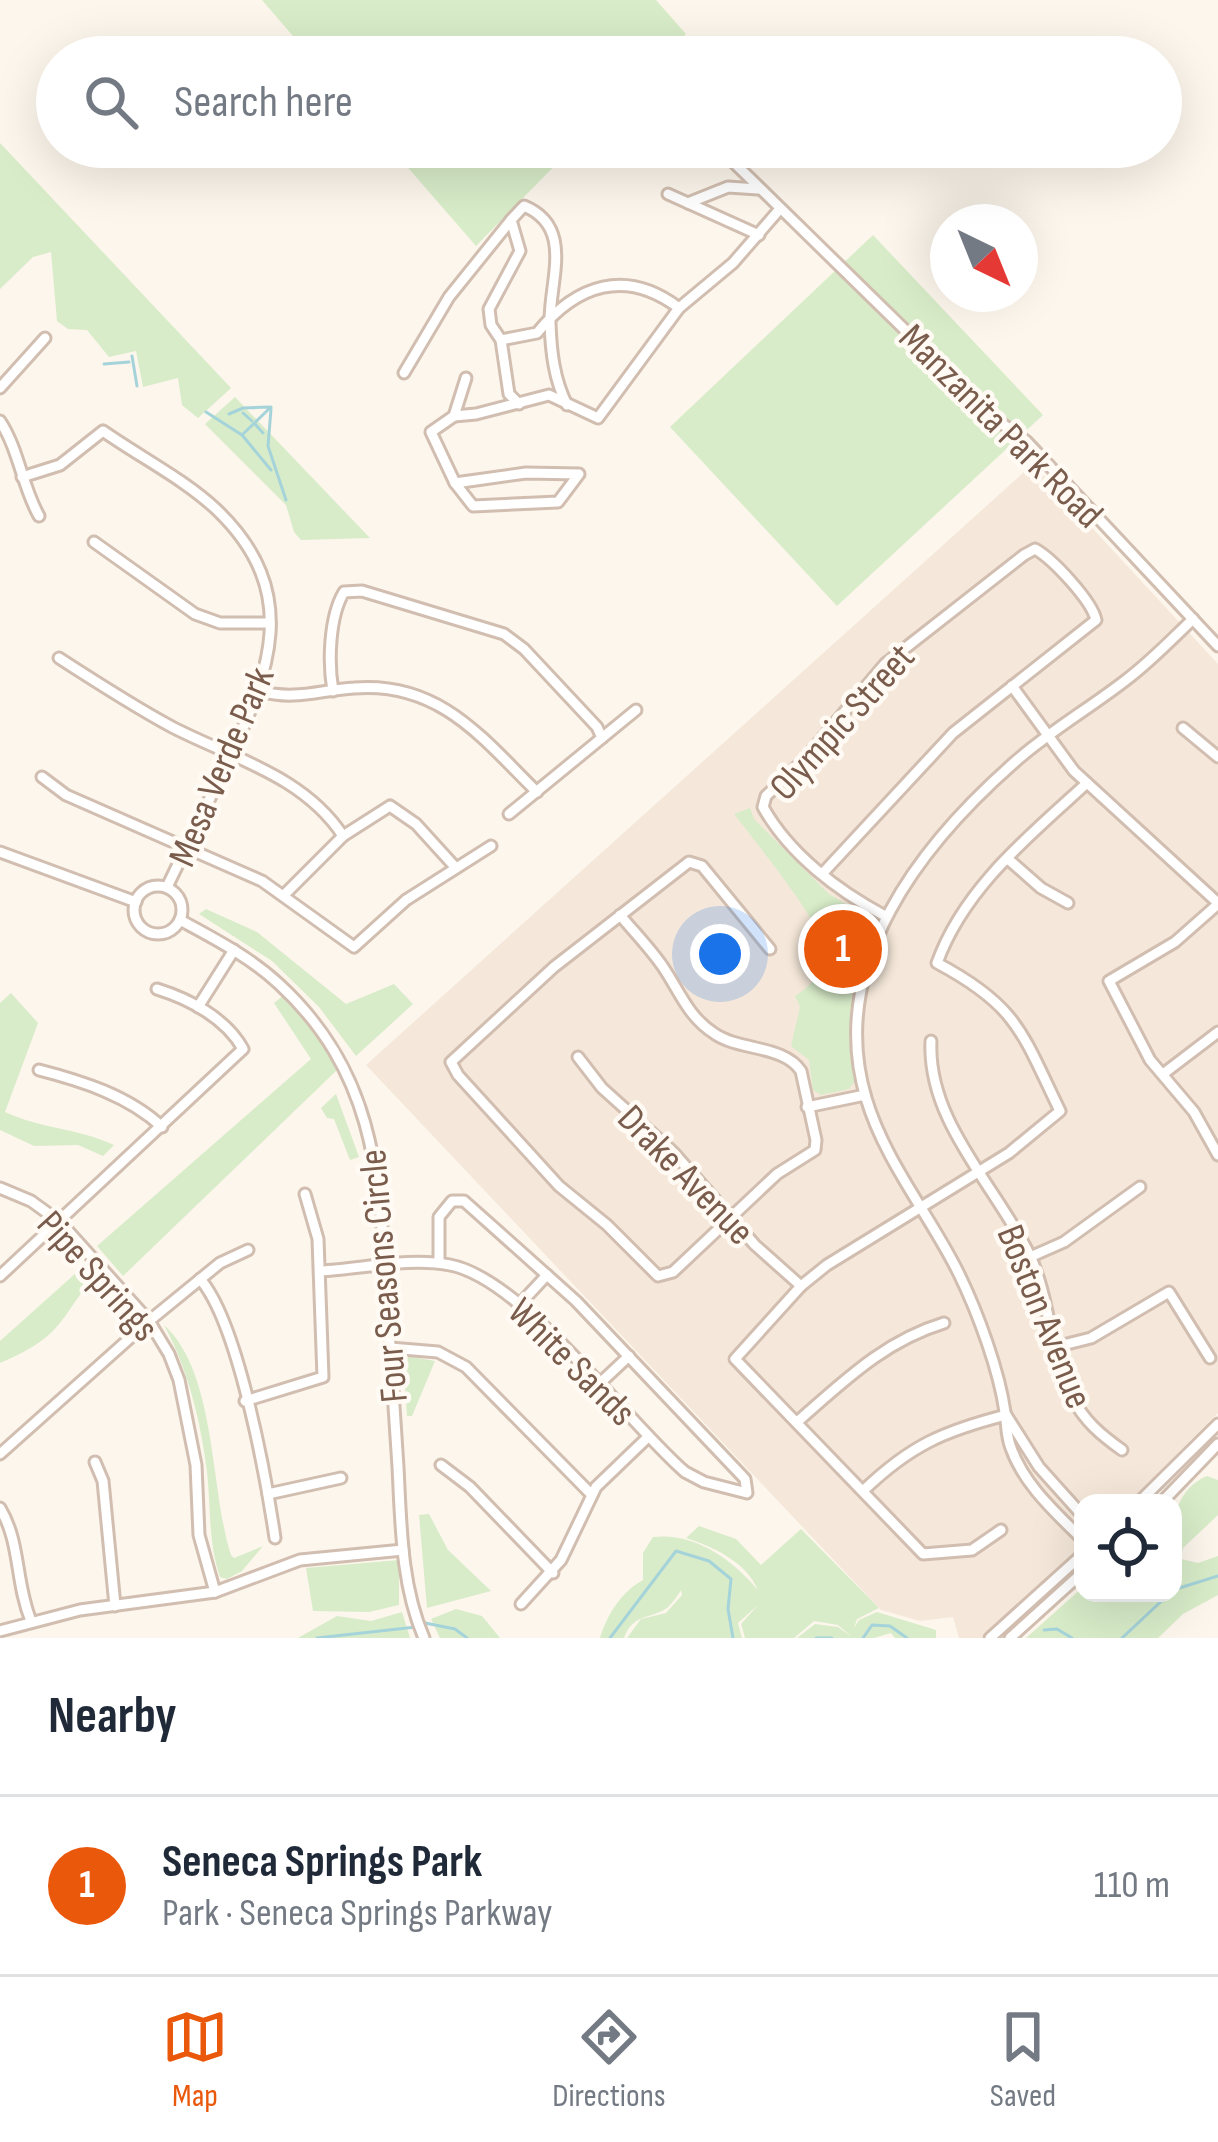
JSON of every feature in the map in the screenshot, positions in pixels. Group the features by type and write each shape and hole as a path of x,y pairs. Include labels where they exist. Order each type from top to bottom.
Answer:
{"street":[{"name":"Manzanita Park Road","path":"738,168 997,420 1026,441 1218,646"},
{"path":"688,203 728,187 758,189"},
{"path":"668,194 759,235"},
{"path":"404,373 449,297 524,206 552,226 556,262 549,317 556,382 568,405"},
{"path":"455,483 526,472 579,474 558,502 473,506 455,483 430,432 454,416 549,395 598,418 679,308 733,263 779,210"},
{"path":"511,220 520,251 489,309 491,325 501,340 509,394 519,404"},
{"path":"501,340 537,333 549,317 572,301 610,284 638,285 679,308"},
{"path":"0,388 45,338"},
{"path":"454,416 466,378"},
{"path":"0,421 39,516"},
{"name":"Mesa Verde Park","path":"22,478 60,465 103,431 226,518 261,575 270,623 269,657 260,692 167,887"},
{"path":"94,542 195,614 220,622 270,623"},
{"name":"Olympic Street","path":"822,874 763,807 766,796 803,761 885,664 1035,549 1048,556 1094,608 1096,620 1012,686"},
{"path":"333,691 337,604 344,592 382,595 504,634 538,663 602,738"},
{"path":"1074,1531 1044,1499 1011,1448 1006,1414 975,1311 880,1138 865,1095 857,1019 869,955 885,916 950,828 1017,760 1127,679 1193,619"},
{"path":"59,658 137,708 302,792 344,836"},
{"path":"885,916 835,887 822,874 931,754 1012,686 1087,783 1218,903 1174,942 1109,981 1144,1049 1194,1112 1218,1153"},
{"path":"260,692 299,698 381,689 452,711 470,723 537,792"},
{"path":"509,814 636,710"},
{"path":"1183,728 1218,757"},
{"path":"42,777 66,795 262,881 354,947 406,900 491,846"},
{"path":"1001,1530 972,1550 923,1554 735,1359 801,1286 827,1265 980,1172 1060,1111 1005,1008 937,963 964,908 1087,783"},
{"path":"284,895 344,836 390,806 416,824 456,868"},
{"name":"Four Seasons Circle","path":"0,852 136,902 135,917 145,930 160,934 180,920 234,950 299,1004 335,1053 355,1092 377,1166 403,1550 413,1613 424,1638"},
{"path":"1008,859 1041,888 1068,903"},
{"path":"620,915 655,956 700,1023 734,1044 795,1062 816,1140 815,1150 777,1174 673,1272 658,1276 560,1186 451,1063 554,967 620,915 689,862 702,866 770,949"},
{"path":"136,902 145,890 167,887 179,898 180,920"},
{"path":"198,1006 234,950"},
{"path":"0,1276 243,1049 198,1006 157,989"},
{"path":"1163,1074 1218,1033"},
{"name":"Boston Avenue","path":"931,1041 932,1075 938,1092 1030,1257 1062,1375 1083,1415 1122,1450"},
{"name":"Drake Avenue","path":"578,1057 602,1088 674,1152 730,1219 801,1286"},
{"path":"39,1070 129,1102 162,1127"},
{"path":"807,1107 865,1095"},
{"path":"1030,1257 1064,1242 1140,1187"},
{"name":"Pipe Springs","path":"0,1188 59,1222 149,1321 179,1380 196,1465 199,1535 215,1592"},
{"path":"245,1401 323,1377 318,1239 305,1194"},
{"path":"439,1263 440,1217 459,1199 548,1275 628,1356 598,1384"},
{"path":"0,1454 200,1279 248,1250"},
{"name":"White Sands","path":"320,1271 439,1263 483,1276 519,1305 694,1478 747,1493 745,1479 628,1356"},
{"path":"519,1305 548,1275"},
{"path":"200,1279 222,1311 275,1538"},
{"path":"1055,1347 1091,1338 1169,1292 1210,1358"},
{"path":"797,1423 878,1353 944,1323"},
{"path":"390,1348 438,1352 466,1367 591,1494"},
{"path":"864,1490 903,1455 938,1434 1006,1414"},
{"path":"1006,1414 1039,1468 1074,1506"},
{"path":"1147,1494 1218,1424"},
{"path":"521,1604 553,1573 568,1550 591,1494 648,1437"},
{"path":"1199,1444 1218,1462"},
{"path":"1170,1494 1218,1444"},
{"path":"95,1462 103,1481 115,1606"},
{"path":"441,1466 470,1487 553,1573"},
{"path":"268,1494 341,1478"},
{"path":"0,1508 12,1532 20,1594 31,1621"},
{"path":"0,1631 31,1621 215,1592 299,1559 403,1550"},
{"path":"990,1638 1074,1562"},
{"path":"1010,1638 1074,1580"}],"shaded area":[{"path":"1033,464 1218,664 1218,1413 1137,1494 1074,1494 1074,1553 981,1638 959,1638 953,1617 920,1621 881,1610 366,1065"}],"green space":[{"path":"262,0 656,0 686,34 684,36 293,36"},
{"path":"0,143 231,388 198,418 182,405 178,378 143,387 136,351 109,357 87,330 68,329 57,321 51,252 33,257 0,289"},
{"path":"408,168 552,168 476,246"},
{"path":"873,235 930,295 930,312 946,312 1043,415 837,606 670,427"},
{"path":"235,397 370,538 301,540 286,505 205,424"},
{"path":"750,808 754,819 829,894 872,924 852,1001 855,1081 849,1089 821,1095 813,1090 809,1060 791,1046 800,1007 795,996 819,973 824,949 798,899 734,814"},
{"path":"206,909 257,932 346,1004 394,984 413,1004 356,1056 319,1007 272,961 199,914"},
{"path":"11,993 38,1023 5,1112 114,1145 103,1156 78,1145 34,1146 0,1130 0,1003"},
{"path":"283,996 317,1034 337,1070 123,1276 97,1246 311,1059 274,1003"},
{"path":"336,1094 359,1157 350,1160 334,1119 327,1118 321,1108"},
{"path":"86,1264 97,1276 59,1324 40,1342 0,1363 0,1341"},
{"path":"164,1325 181,1346 203,1402 231,1555 234,1558 263,1546 242,1571 227,1579 220,1577 213,1551 197,1415"},
{"path":"403,1359 435,1361 412,1416 407,1416"},
{"path":"1207,1476 1218,1480 1218,1515 1182,1554 1182,1499"},
{"path":"429,1514 448,1550 491,1591 427,1608 419,1515"},
{"path":"699,1526 736,1539 761,1565 801,1529 879,1608 857,1619 854,1628 859,1620 877,1612 936,1630 936,1638 895,1638 891,1633 874,1638 797,1638 815,1624 838,1627 852,1637 838,1625 814,1621 794,1638 745,1638 741,1624 758,1605 738,1623 742,1638 627,1638 641,1619 666,1613 681,1590 667,1608 642,1618 632,1624 624,1638 600,1638 616,1605 643,1580 643,1553 653,1537 684,1539 712,1550 758,1590 746,1571 728,1557 686,1538"},
{"path":"1218,1556 1218,1595 1183,1614 1158,1638 1026,1638 1074,1595 1074,1602 1182,1602 1182,1559 1198,1563"},
{"path":"399,1560 399,1605 369,1612 313,1611 306,1568"},
{"path":"456,1609 482,1616 500,1638 440,1638 431,1619"},
{"path":"402,1612 410,1638 298,1638 337,1616 371,1621"}],"waterway":[{"path":"132,356 137,386"},
{"path":"104,364 129,362"},
{"path":"206,412 242,435 271,407 243,408 229,414"},
{"path":"271,409 268,446 286,500"},
{"path":"243,413 252,421"},
{"path":"255,424 263,433"},
{"path":"242,435 271,470"},
{"path":"610,1638 676,1551 709,1561 731,1579 728,1609 733,1638"},
{"path":"1182,1587 1218,1576"},
{"path":"1122,1638 1160,1602"},
{"path":"425,1623 455,1629 467,1638"},
{"path":"863,1638 872,1625 890,1626 907,1638"},
{"path":"317,1638 416,1627"},
{"path":"1044,1630 1057,1629 1072,1638"},
{"path":"816,1638 832,1638"}],"place":[{"name":"Seneca Springs Park","path":"843,949"}]}
